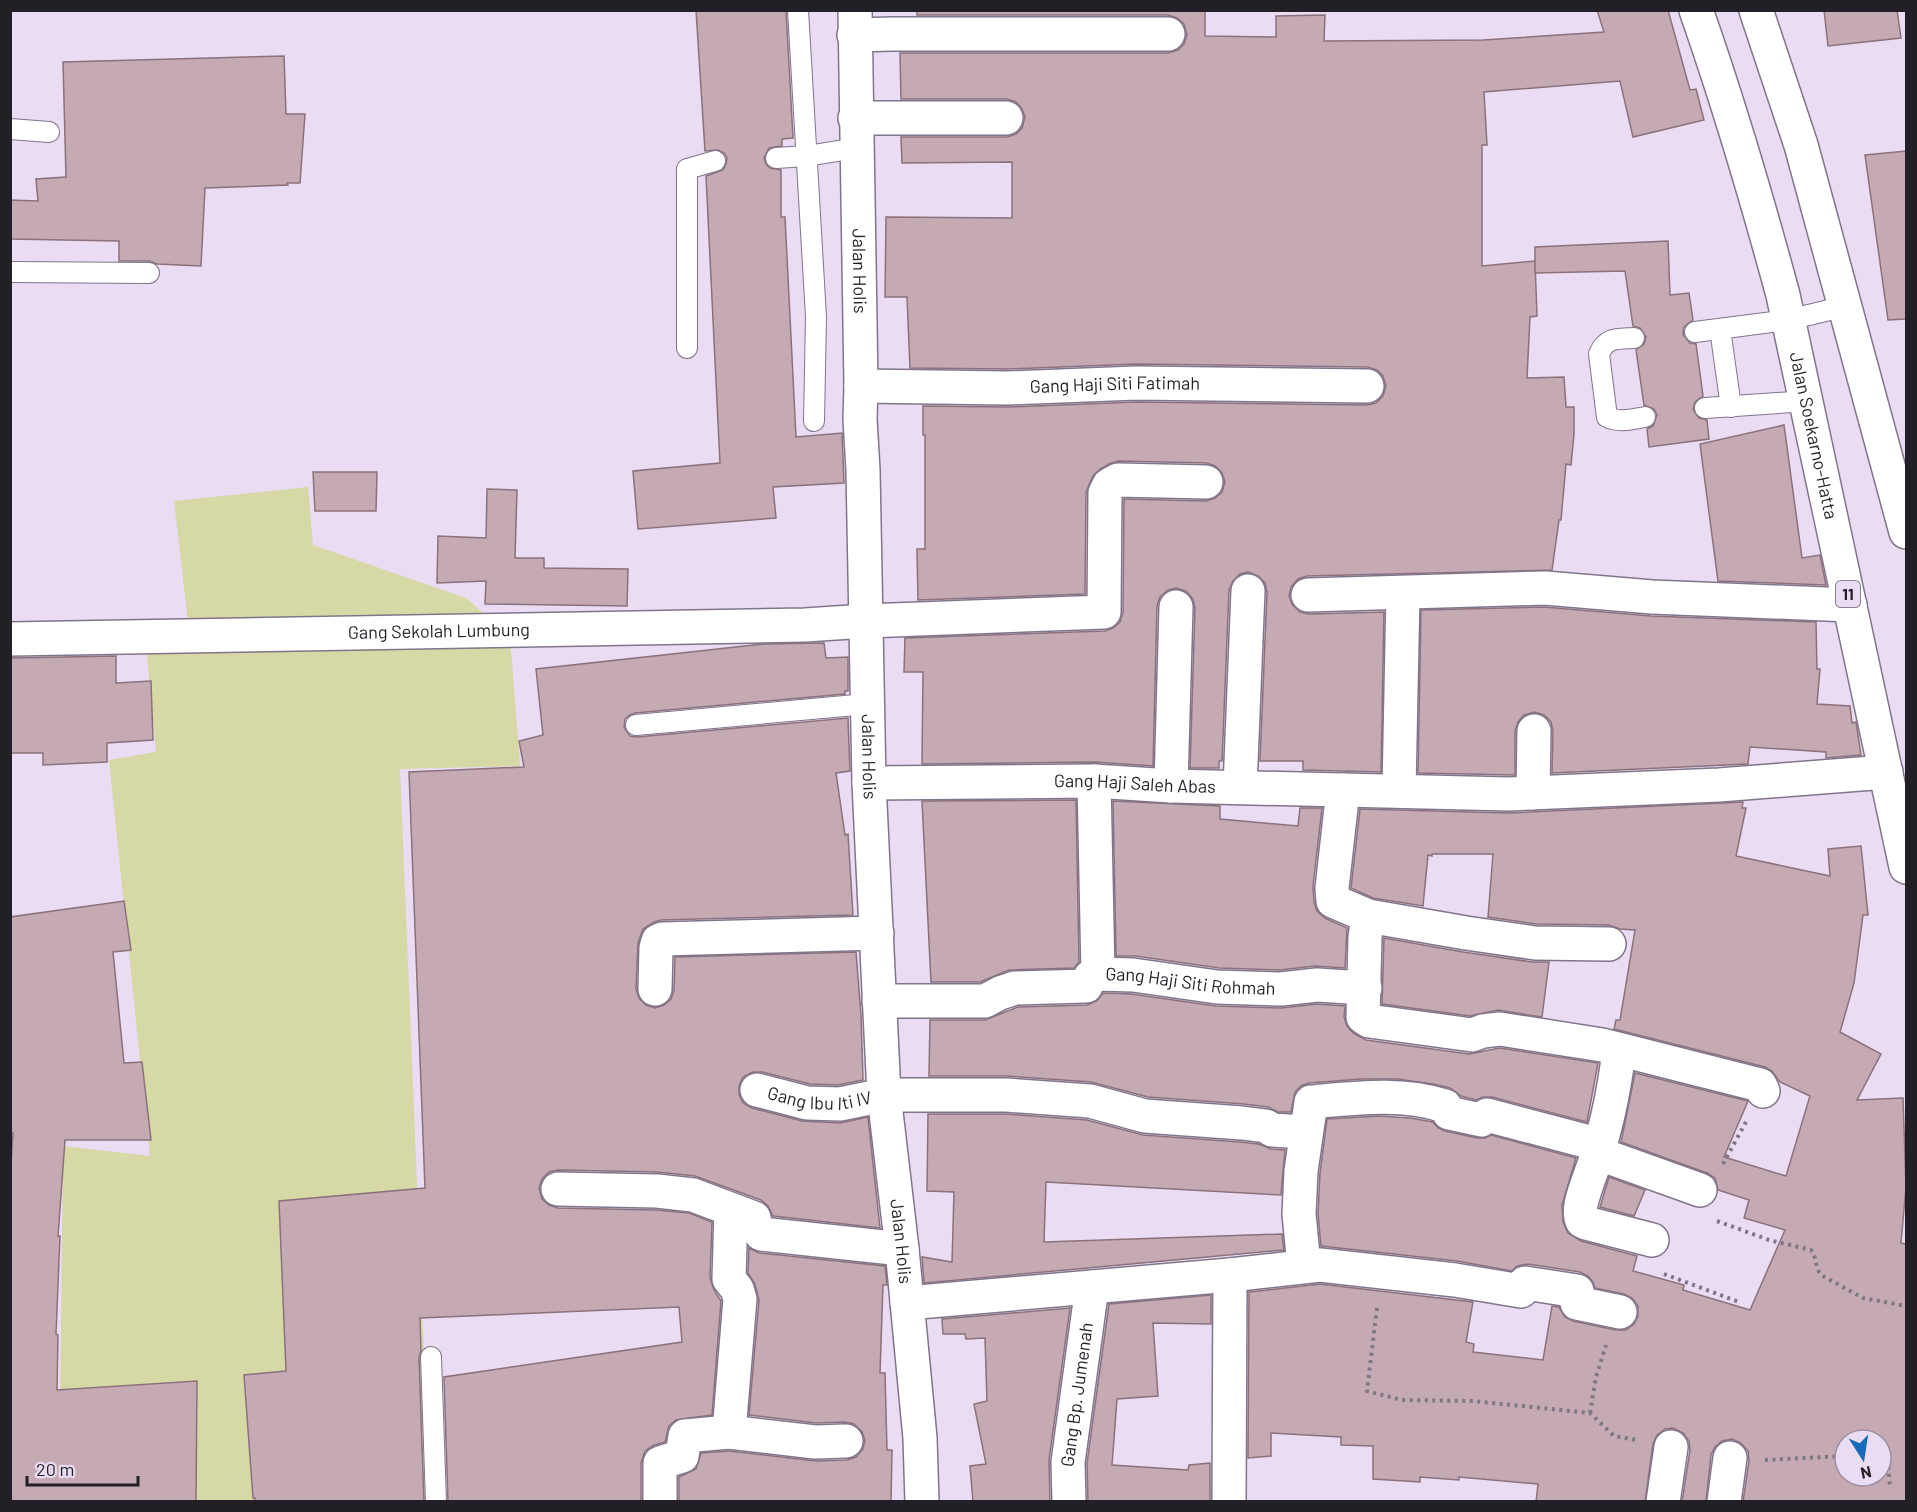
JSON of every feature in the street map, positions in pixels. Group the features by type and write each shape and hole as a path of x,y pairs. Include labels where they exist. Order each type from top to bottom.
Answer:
{"main road":[{"name":"Jalan Soekarno-Hatta","path":"1696,10 1762,216 1788,320 1906,867"},
{"path":"1756,10 1801,144 1905,523"},
{"path":"854,23 892,34 1168,34"},
{"name":"Jalan Holis","path":"854,23 860,419 869,783 879,1001 884,1095 902,1249 920,1438 922,1502"},
{"path":"855,133 1006,118"},
{"name":"Gang Haji Siti Fatimah","path":"861,386 1007,388 1136,383 1367,386"},
{"name":"Gang Sekolah Lumbung","path":"10,639 793,625 1104,612 1105,493 1109,485 1118,480 1206,482"},
{"path":"1308,595 1545,588 1652,597 1850,605"},
{"path":"1240,787 1248,591"},
{"path":"1399,790 1403,593"},
{"path":"1171,786 1176,607"},
{"path":"1533,793 1534,731"},
{"name":"Gang Haji Saleh Abas","path":"869,783 1094,781 1171,786 1509,794 1709,786 1886,772"},
{"path":"1094,781 1098,974"},
{"path":"1343,790 1332,888 1333,901 1368,916 1535,943 1610,944"},
{"path":"1368,916 1365,937 1363,1017 1369,1021 1472,1035 1500,1029 1602,1045 1760,1085 1763,1091"},
{"path":"655,989 656,948 658,941 662,939 877,933"},
{"name":"Gang Haji Siti Rohmah","path":"879,1001 985,1001 1015,988 1086,986 1090,977 1098,974 1133,975 1217,987 1281,989 1317,985 1365,988"},
{"path":"1619,1050 1600,1149 1583,1196 1580,1217 1582,1221 1652,1239"},
{"name":"Gang Ibu Iti IV","path":"757,1090 807,1103 840,1104 884,1095 1005,1095 1090,1101 1145,1116 1242,1122 1266,1126 1272,1130 1306,1132"},
{"path":"1304,1266 1299,1214 1301,1171 1311,1102 1378,1097 1411,1099 1445,1106 1449,1113 1482,1120 1487,1115 1597,1145 1608,1157 1705,1205"},
{"path":"558,1189 657,1191 693,1195 754,1218 761,1234 902,1249"},
{"path":"729,1432 740,1299 737,1289 729,1279 731,1210"},
{"path":"907,1303 1320,1265 1455,1280 1521,1291 1525,1283 1577,1291 1577,1303 1620,1312"},
{"path":"1229,1502 1230,1275"},
{"name":"Gang Bp. Jumenah","path":"1069,1502 1068,1462 1092,1287"},
{"path":"660,1502 660,1463 682,1456 685,1436 729,1432 815,1442 846,1441"},
{"path":"1663,1502 1671,1447"},
{"path":"1724,1502 1730,1458"}],"lane":[{"path":"798,10 816,317 814,421"},
{"path":"10,129 49,132"},
{"path":"776,158 807,156 855,133"},
{"path":"687,348 687,169 715,161"},
{"path":"10,272 149,273"},
{"path":"1695,332 1788,320 1846,306"},
{"path":"1720,328 1731,407"},
{"path":"1634,338 1611,340 1602,345 1599,354 1600,365 1608,417 1620,420 1645,417"},
{"path":"1705,408 1807,401"},
{"path":"636,724 867,704"},
{"path":"431,1357 436,1502"}],"path":[{"path":"1705,1205 1769,1240 1811,1250 1815,1255 1817,1270 1821,1275 1863,1298 1906,1306"},
{"path":"1381,1272 1367,1391 1402,1400 1473,1401 1590,1413 1614,1436 1671,1447"},
{"path":"1662,1274 1739,1302"},
{"path":"1730,1458 1770,1460 1833,1457"}],"green space":[{"path":"308,487 313,545 466,598 510,637 520,766 400,769 430,1501 59,1502 63,1146 150,1156 109,760 156,752 146,646 190,639 174,501"}],"building":[{"path":"696,10 786,10 793,138 782,139 782,146 769,148 764,158 770,168 781,170 781,217 785,217 796,437 842,433 844,483 773,487 776,518 638,529 633,471 720,463 706,176 723,170 727,158 718,150 705,151"},
{"path":"917,10 1205,10 1205,36 1276,37 1276,16 1325,15 1324,41 1483,40 1604,32 1597,10 1668,10 1690,90 1696,89 1704,120 1633,137 1620,81 1484,92 1487,145 1482,145 1482,266 1535,261 1537,316 1530,317 1527,378 1564,377 1566,407 1574,407 1571,465 1566,464 1561,520 1559,520 1552,570 1307,576 1298,579 1291,587 1289,596 1292,604 1300,612 1309,614 1384,612 1381,772 1303,770 1303,761 1260,761 1267,592 1265,583 1258,576 1248,572 1240,574 1233,581 1229,590 1222,761 1219,761 1219,768 1190,768 1195,608 1193,599 1186,591 1176,588 1168,590 1160,597 1157,606 1153,766 1094,762 922,764 923,672 904,672 905,638 1105,631 1113,628 1120,622 1123,612 1124,499 1206,501 1222,492 1225,482 1222,473 1215,466 1207,463 1118,461 1109,464 1093,476 1086,492 1085,594 918,600 917,549 925,549 923,406 1008,407 1136,402 1367,405 1376,403 1383,396 1386,386 1383,376 1377,370 1367,367 1136,364 1007,369 910,368 907,297 885,297 886,217 1012,218 1012,162 902,163 901,137 1007,137 1016,134 1022,128 1025,117 1016,102 1007,99 901,99 900,53 1168,53 1178,50 1184,44 1187,35 1184,24 1168,15 917,15"},
{"path":"1824,10 1897,10 1901,38 1828,46"},
{"path":"284,56 286,114 305,114 300,183 205,188 201,266 157,264 149,261 119,261 119,241 10,239 10,200 38,201 36,179 66,177 63,62"},
{"path":"1906,151 1906,319 1888,320 1865,155"},
{"path":"1668,241 1670,295 1689,293 1693,320 1684,327 1683,334 1690,343 1696,344 1703,396 1695,402 1693,409 1699,418 1707,420 1709,439 1649,447 1647,429 1653,426 1657,415 1654,409 1644,405 1636,350 1644,344 1646,337 1640,328 1633,326 1625,271 1535,273 1535,247"},
{"path":"1784,425 1802,558 1820,555 1826,585 1718,581 1700,444"},
{"path":"313,472 377,472 376,511 315,511"},
{"path":"487,489 517,490 515,558 544,558 544,568 628,569 627,606 485,604 486,581 437,583 438,536 486,538"},
{"path":"1544,607 1651,616 1816,622 1817,669 1820,669 1817,704 1850,706 1852,723 1856,722 1861,755 1826,758 1826,752 1750,747 1748,764 1552,773 1553,731 1551,722 1544,715 1534,712 1524,715 1515,731 1515,775 1418,773 1421,610"},
{"path":"824,643 826,658 848,657 848,691 845,691 845,694 635,713 625,719 624,727 630,736 637,737 848,718 850,771 836,773 845,835 848,834 853,915 654,922 643,929 638,943 636,989 639,998 646,1005 655,1008 664,1005 671,999 674,990 675,957 856,952 863,1080 838,1085 810,1084 762,1072 753,1072 743,1077 739,1086 739,1094 743,1103 752,1108 802,1121 840,1123 868,1117 880,1228 773,1216 768,1206 761,1200 695,1176 657,1172 558,1170 549,1172 542,1179 539,1188 542,1199 558,1208 689,1213 712,1222 710,1278 721,1301 712,1415 676,1420 669,1426 665,1442 645,1451 641,1463 641,1502 448,1502 444,1377 682,1342 679,1307 420,1318 421,1351 419,1357 424,1502 255,1502 244,1375 286,1371 279,1201 425,1188 409,772 524,767 519,741 543,735 536,669 763,644"},
{"path":"116,656 116,683 151,681 153,740 107,743 107,762 43,765 43,753 10,753 10,658"},
{"path":"1076,800 1079,962 1074,968 1009,970 980,982 931,982 922,801"},
{"path":"1113,801 1220,806 1220,819 1298,826 1300,808 1322,808 1313,886 1314,902 1317,911 1325,918 1347,928 1345,968 1315,966 1280,970 1219,968 1136,956 1116,956"},
{"path":"1743,802 1742,808 1746,808 1736,856 1830,876 1828,849 1861,846 1868,915 1863,915 1854,983 1840,1032 1881,1054 1857,1100 1903,1098 1906,1187 1901,1243 1906,1244 1906,1502 1743,1502 1749,1461 1748,1451 1741,1443 1732,1439 1722,1441 1711,1455 1706,1502 1682,1502 1690,1450 1689,1441 1683,1433 1673,1428 1665,1429 1657,1435 1653,1444 1645,1502 1536,1502 1538,1484 1459,1477 1459,1480 1420,1477 1420,1482 1373,1479 1373,1446 1341,1445 1341,1437 1271,1433 1271,1456 1248,1458 1249,1292 1320,1284 1473,1302 1466,1342 1474,1344 1473,1352 1543,1360 1552,1306 1559,1307 1565,1317 1573,1321 1616,1330 1626,1330 1634,1324 1638,1316 1638,1306 1632,1298 1595,1288 1588,1276 1580,1272 1528,1264 1517,1266 1512,1271 1457,1261 1321,1246 1318,1214 1320,1173 1327,1119 1379,1116 1410,1118 1433,1122 1445,1131 1477,1138 1491,1135 1576,1158 1562,1205 1563,1222 1568,1233 1581,1241 1637,1256 1633,1271 1684,1285 1683,1290 1750,1310 1785,1230 1744,1218 1749,1200 1718,1190 1715,1178 1707,1173 1621,1142 1635,1073 1748,1101 1724,1157 1786,1176 1810,1096 1780,1082 1772,1071 1765,1067 1614,1029 1616,1020 1620,1020 1635,930 1620,929 1609,925 1536,924 1488,917 1493,854 1428,855 1423,906 1373,898 1351,888 1360,809 1510,813"},
{"path":"124,901 131,950 113,952 124,1063 142,1062 151,1140 65,1140 58,1236 60,1236 56,1334 58,1335 57,1390 197,1381 196,1502 10,1502 10,1179 13,1133 10,1133 10,917"},
{"path":"1384,938 1463,952 1532,962 1549,962 1542,1017 1498,1010 1470,1016 1382,1004"},
{"path":"1103,993 1131,994 1216,1006 1281,1008 1317,1004 1345,1006 1344,1017 1347,1026 1353,1033 1366,1040 1469,1054 1500,1048 1598,1063 1587,1122 1492,1097 1476,1100 1461,1096 1450,1088 1397,1079 1309,1083 1301,1086 1295,1092 1291,1112 1278,1112 1268,1107 1244,1104 1148,1097 1091,1082 1007,1076 929,1076 930,1020 985,1020 1018,1007 1087,1005 1097,1001"},
{"path":"928,1114 1005,1114 1087,1120 1143,1135 1259,1144 1271,1149 1285,1150 1281,1195 1046,1182 1044,1242 1282,1234 1284,1250 924,1283 922,1257 952,1262 954,1192 927,1191"},
{"path":"1609,1177 1645,1190 1634,1216 1600,1207"},
{"path":"749,1248 759,1253 885,1266 887,1285 883,1285 880,1373 885,1373 887,1450 892,1450 891,1502 679,1502 679,1477 696,1469 701,1453 729,1451 816,1461 847,1460 856,1457 863,1449 865,1440 862,1432 854,1424 816,1423 749,1415 759,1300 755,1284 748,1273"},
{"path":"1211,1295 1211,1324 1153,1323 1158,1396 1117,1399 1112,1465 1188,1470 1189,1465 1210,1463 1210,1502 1088,1502 1087,1463 1109,1304"},
{"path":"1070,1308 1049,1460 1050,1502 973,1502 970,1466 986,1464 974,1404 987,1401 985,1338 966,1339 965,1334 943,1334 942,1319"}]}
